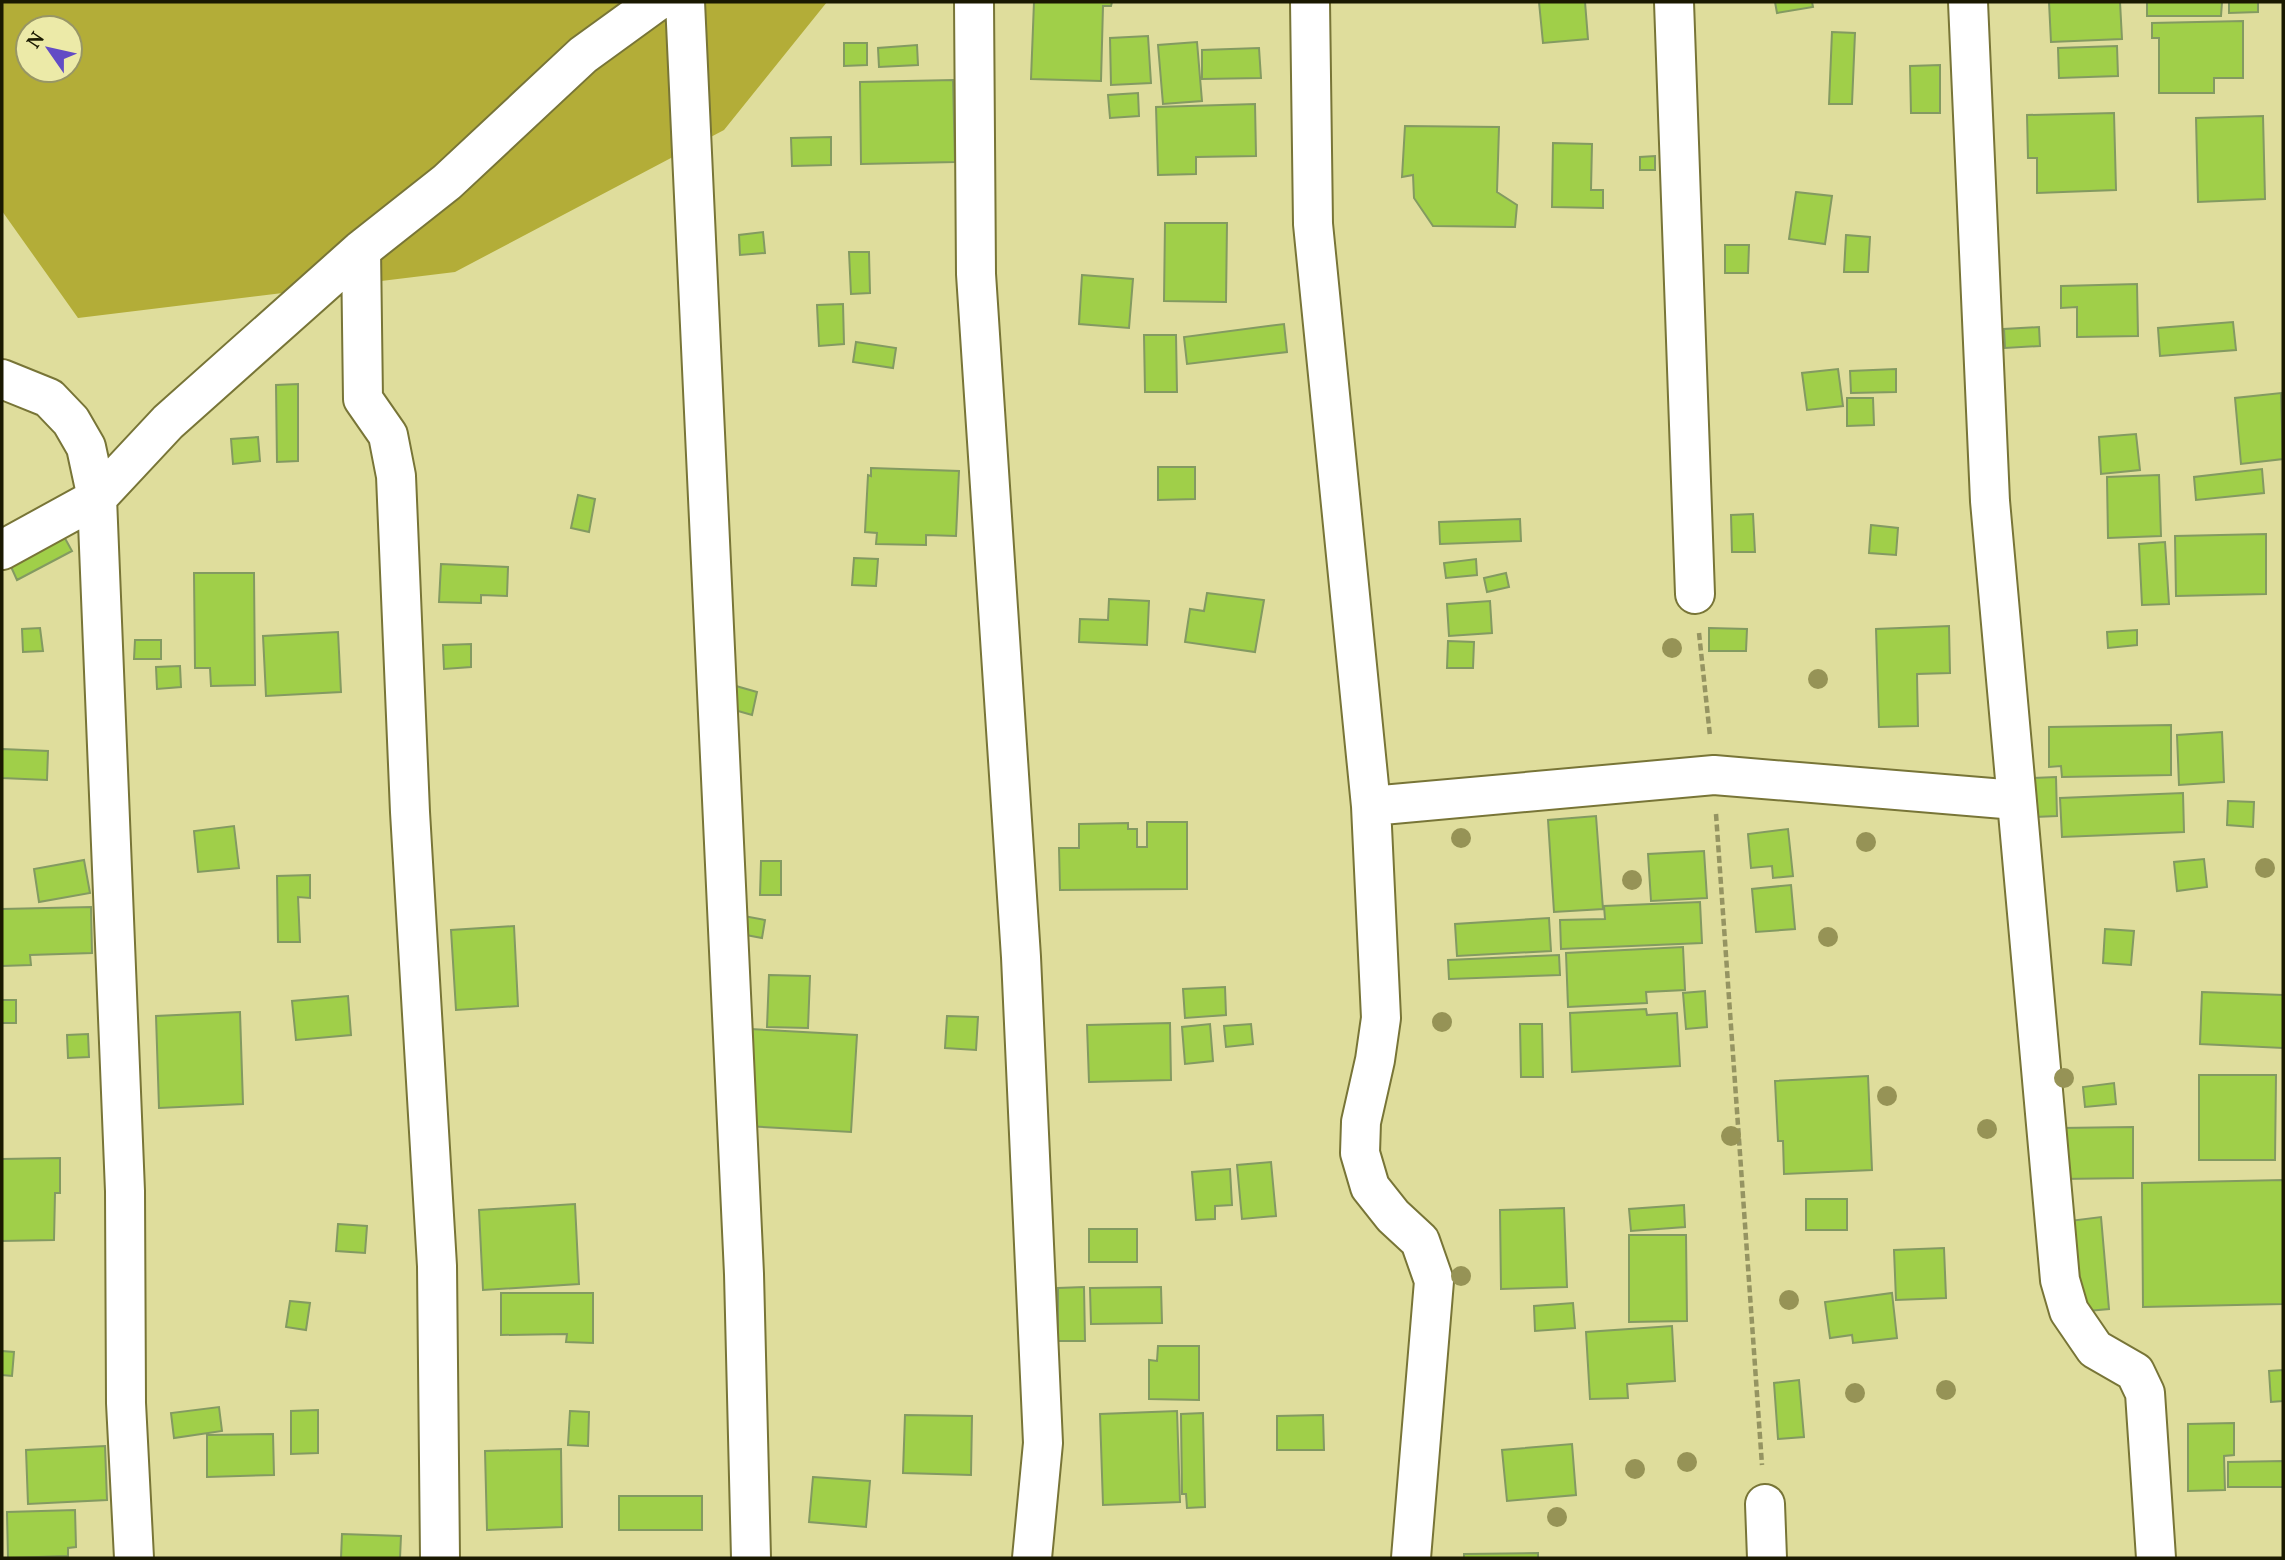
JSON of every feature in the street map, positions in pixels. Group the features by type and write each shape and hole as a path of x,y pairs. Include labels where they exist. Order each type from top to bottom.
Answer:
{"street":[{"path":"2,550 97,498 168,422 361,250 447,182 583,55 656,2"},
{"path":"685,2 744,1274 751,1558"},
{"path":"974,2 976,274 1021,957 1043,1443 1032,1558"},
{"path":"1310,2 1313,224 1371,806 1381,1018 1361,1122 1360,1153 1370,1186 1393,1216 1420,1241 1434,1281 1411,1558"},
{"path":"1674,2 1695,594"},
{"path":"1968,2 1990,502 2060,1280 2069,1311 2095,1349 2134,1372 2146,1392 2156,1558"},
{"path":"361,250 363,399 388,435 396,476 410,812 436,1266 440,1558"},
{"path":"2,379 49,398 71,421 86,447 97,498 125,1191 126,1403 134,1558"},
{"path":"1371,806 1714,775 2016,800"},
{"path":"1765,1504 1767,1558"}],"path":[{"path":"1695,594 1714,775 1765,1504"}],"shaded area":[{"path":"2,2 827,2 724,130 455,272 78,318 2,211"}],"building":[{"path":"1034,2 1112,2 1111,6 1103,6 1101,81 1031,79"},
{"path":"1539,2 1585,2 1588,39 1543,43"},
{"path":"1775,2 1812,2 1813,7 1777,13"},
{"path":"2049,2 2120,2 2122,39 2051,42"},
{"path":"2147,2 2222,2 2221,16 2147,16"},
{"path":"2229,2 2258,2 2258,12 2229,13"},
{"path":"2243,21 2243,78 2214,78 2214,93 2159,93 2159,38 2152,38 2152,23"},
{"path":"1832,32 1855,33 1852,104 1829,104"},
{"path":"1148,36 1151,83 1111,85 1110,38"},
{"path":"1197,42 1202,101 1163,104 1158,45"},
{"path":"844,43 867,43 867,65 844,66"},
{"path":"917,45 918,65 879,67 878,48"},
{"path":"2117,46 2118,76 2059,78 2058,48"},
{"path":"1259,48 1261,78 1202,79 1202,50"},
{"path":"1940,65 1940,113 1911,113 1910,66"},
{"path":"953,80 955,162 861,164 860,82"},
{"path":"1138,93 1139,116 1110,118 1108,95"},
{"path":"1255,104 1256,156 1196,157 1196,174 1158,175 1156,107"},
{"path":"2114,113 2116,190 2037,193 2037,158 2028,158 2027,115"},
{"path":"2263,116 2265,199 2198,202 2196,118"},
{"path":"1405,126 1499,127 1497,192 1517,205 1515,227 1433,226 1414,198 1413,175 1402,177"},
{"path":"831,137 831,165 792,166 791,138"},
{"path":"1553,143 1592,144 1591,190 1603,190 1603,208 1552,207"},
{"path":"1655,156 1655,170 1640,170 1640,157"},
{"path":"1796,192 1832,196 1825,244 1789,239"},
{"path":"1165,223 1227,223 1226,302 1164,301"},
{"path":"763,232 765,253 740,255 739,235"},
{"path":"1846,235 1870,237 1868,272 1844,272"},
{"path":"1725,245 1749,245 1748,273 1725,273"},
{"path":"849,252 869,252 870,293 851,294"},
{"path":"1082,275 1133,279 1129,328 1079,324"},
{"path":"2137,284 2138,336 2077,337 2077,307 2061,308 2061,286"},
{"path":"843,304 844,344 819,346 817,305"},
{"path":"2233,322 2236,350 2160,356 2158,328"},
{"path":"1284,324 1287,352 1187,364 1184,337"},
{"path":"2039,327 2040,346 2005,348 2004,329"},
{"path":"1144,335 1176,335 1177,392 1145,392"},
{"path":"856,342 896,348 893,368 853,362"},
{"path":"1838,369 1843,406 1807,410 1802,373"},
{"path":"1896,369 1896,392 1851,393 1850,371"},
{"path":"298,384 298,461 277,462 276,385"},
{"path":"2281,393 2283,459 2241,464 2235,398"},
{"path":"1847,398 1873,398 1874,425 1847,426"},
{"path":"2136,434 2140,470 2101,474 2099,437"},
{"path":"258,437 260,461 233,464 231,439"},
{"path":"1158,467 1195,467 1195,499 1158,500"},
{"path":"871,468 959,471 956,536 926,535 926,545 876,544 877,533 865,532 868,475 871,476"},
{"path":"2262,469 2264,493 2196,500 2194,477"},
{"path":"2159,475 2161,536 2108,538 2107,477"},
{"path":"578,495 595,499 589,532 571,528"},
{"path":"1753,514 1755,552 1732,552 1731,515"},
{"path":"1520,519 1521,541 1440,544 1439,522"},
{"path":"1871,525 1898,528 1896,555 1869,553"},
{"path":"61,531 72,551 17,580 7,558"},
{"path":"2266,534 2266,594 2176,596 2175,536"},
{"path":"2165,542 2169,604 2142,605 2139,544"},
{"path":"854,558 878,559 876,586 852,585"},
{"path":"1476,559 1477,575 1446,578 1444,563"},
{"path":"441,564 508,567 507,596 481,595 481,603 439,602"},
{"path":"194,573 254,573 255,685 211,686 210,668 195,668"},
{"path":"1506,573 1509,587 1487,592 1484,578"},
{"path":"1207,593 1264,600 1255,652 1185,642 1190,609 1204,611"},
{"path":"1109,599 1149,601 1147,645 1079,642 1080,619 1108,620"},
{"path":"1490,601 1492,633 1449,636 1447,604"},
{"path":"1949,626 1950,673 1917,674 1918,726 1879,727 1876,629"},
{"path":"40,628 43,651 23,652 22,629"},
{"path":"1709,628 1747,629 1746,651 1709,651"},
{"path":"2137,630 2137,645 2108,648 2107,632"},
{"path":"338,632 341,692 266,696 263,636"},
{"path":"135,640 161,640 161,659 134,659"},
{"path":"1448,641 1474,642 1473,668 1447,668"},
{"path":"471,644 471,667 444,669 443,645"},
{"path":"180,666 181,687 157,689 156,667"},
{"path":"736,686 757,692 752,715 731,709"},
{"path":"2171,725 2171,775 2062,777 2061,766 2049,767 2049,727"},
{"path":"2222,732 2224,782 2179,785 2177,735"},
{"path":"2,749 48,751 47,780 2,778"},
{"path":"2056,777 2057,816 2035,817 2033,778"},
{"path":"2183,793 2184,832 2062,837 2060,798"},
{"path":"2228,801 2254,802 2253,827 2227,825"},
{"path":"1596,816 1603,909 1554,912 1548,820"},
{"path":"1147,822 1187,822 1187,889 1060,890 1059,848 1079,848 1079,824 1128,823 1128,829 1137,829 1137,847 1147,847"},
{"path":"234,826 239,868 198,872 194,831"},
{"path":"1788,829 1793,876 1773,878 1772,866 1751,868 1748,834"},
{"path":"1704,851 1707,898 1651,901 1648,854"},
{"path":"2204,859 2207,887 2177,891 2174,862"},
{"path":"84,860 90,893 39,902 34,869"},
{"path":"761,861 781,861 781,895 760,895"},
{"path":"310,875 310,898 298,897 300,942 278,942 277,876"},
{"path":"1791,885 1795,929 1756,932 1752,889"},
{"path":"1700,902 1702,943 1561,949 1560,920 1605,919 1604,906"},
{"path":"91,907 92,953 30,955 31,965 2,966 2,909"},
{"path":"733,914 765,920 762,938 730,932"},
{"path":"1549,918 1551,951 1457,956 1455,924"},
{"path":"514,926 518,1006 456,1010 451,930"},
{"path":"2105,929 2134,931 2131,965 2103,963"},
{"path":"1683,947 1685,990 1646,992 1647,1003 1568,1007 1566,953"},
{"path":"1559,955 1560,975 1449,979 1448,960"},
{"path":"769,975 810,976 808,1028 767,1027"},
{"path":"1225,987 1226,1015 1185,1018 1183,989"},
{"path":"1705,991 1707,1027 1686,1029 1683,993"},
{"path":"2202,992 2283,995 2283,1048 2200,1044"},
{"path":"348,996 351,1035 296,1040 292,1001"},
{"path":"2,1000 16,1000 16,1023 2,1023"},
{"path":"1646,1009 1647,1015 1677,1013 1680,1066 1572,1072 1570,1013"},
{"path":"240,1012 243,1104 159,1108 156,1016"},
{"path":"947,1016 978,1017 976,1050 945,1048"},
{"path":"1170,1023 1171,1080 1089,1082 1087,1025"},
{"path":"1210,1024 1213,1061 1185,1064 1182,1027"},
{"path":"1251,1024 1253,1044 1226,1047 1224,1026"},
{"path":"1520,1024 1542,1024 1543,1077 1521,1077"},
{"path":"750,1029 857,1035 851,1132 744,1126"},
{"path":"88,1034 89,1057 68,1058 67,1035"},
{"path":"2199,1075 2276,1075 2275,1160 2199,1160"},
{"path":"1868,1076 1872,1170 1784,1174 1783,1141 1778,1141 1775,1081"},
{"path":"2114,1083 2116,1104 2085,1107 2083,1087"},
{"path":"2133,1127 2133,1178 2061,1179 2060,1128"},
{"path":"60,1158 60,1193 55,1193 54,1240 2,1241 2,1159"},
{"path":"1271,1162 1276,1216 1242,1219 1237,1165"},
{"path":"1230,1169 1232,1205 1215,1206 1215,1219 1196,1220 1192,1172"},
{"path":"2283,1180 2283,1304 2143,1307 2142,1183"},
{"path":"1806,1199 1847,1199 1847,1230 1806,1230"},
{"path":"575,1204 579,1284 483,1290 479,1210"},
{"path":"1684,1205 1685,1227 1631,1231 1629,1209"},
{"path":"1564,1208 1567,1287 1501,1289 1500,1210"},
{"path":"2101,1217 2109,1309 2077,1312 2069,1221"},
{"path":"338,1224 367,1226 365,1253 336,1251"},
{"path":"1089,1229 1137,1229 1137,1262 1089,1262"},
{"path":"1629,1235 1686,1235 1687,1321 1629,1322"},
{"path":"1944,1248 1946,1298 1896,1300 1894,1250"},
{"path":"1084,1287 1085,1341 1058,1341 1058,1288"},
{"path":"1161,1287 1162,1323 1091,1324 1090,1288"},
{"path":"501,1293 593,1293 593,1343 566,1342 567,1334 501,1335"},
{"path":"1892,1293 1897,1338 1853,1343 1852,1335 1830,1338 1825,1302"},
{"path":"290,1301 310,1303 306,1330 286,1327"},
{"path":"1573,1303 1575,1328 1535,1331 1534,1306"},
{"path":"1672,1326 1675,1381 1627,1384 1628,1398 1590,1399 1586,1332"},
{"path":"1158,1346 1199,1346 1199,1400 1149,1399 1149,1360 1157,1361"},
{"path":"2,1351 14,1352 12,1376 2,1375"},
{"path":"2283,1370 2283,1401 2271,1402 2269,1371"},
{"path":"1799,1380 1804,1437 1778,1439 1774,1383"},
{"path":"219,1407 222,1431 174,1438 171,1413"},
{"path":"318,1410 318,1453 291,1454 291,1411"},
{"path":"570,1411 589,1412 588,1446 568,1445"},
{"path":"1177,1411 1180,1502 1103,1505 1100,1414"},
{"path":"1203,1413 1205,1507 1187,1508 1186,1494 1182,1494 1181,1414"},
{"path":"905,1415 972,1416 971,1475 903,1473"},
{"path":"1323,1415 1324,1450 1277,1450 1277,1416"},
{"path":"2234,1423 2234,1455 2224,1456 2225,1490 2188,1491 2188,1424"},
{"path":"273,1434 274,1475 207,1477 207,1435"},
{"path":"1572,1444 1576,1495 1507,1501 1502,1450"},
{"path":"105,1446 107,1500 28,1504 26,1450"},
{"path":"561,1449 562,1527 487,1530 485,1451"},
{"path":"2283,1461 2283,1487 2228,1487 2228,1462"},
{"path":"813,1477 870,1481 866,1527 809,1522"},
{"path":"619,1496 702,1496 702,1530 619,1530"},
{"path":"75,1510 76,1547 68,1548 68,1556 8,1558 7,1512"},
{"path":"342,1534 401,1536 400,1558 341,1558"},
{"path":"1538,1553 1538,1558 1464,1558 1464,1554"}]}
